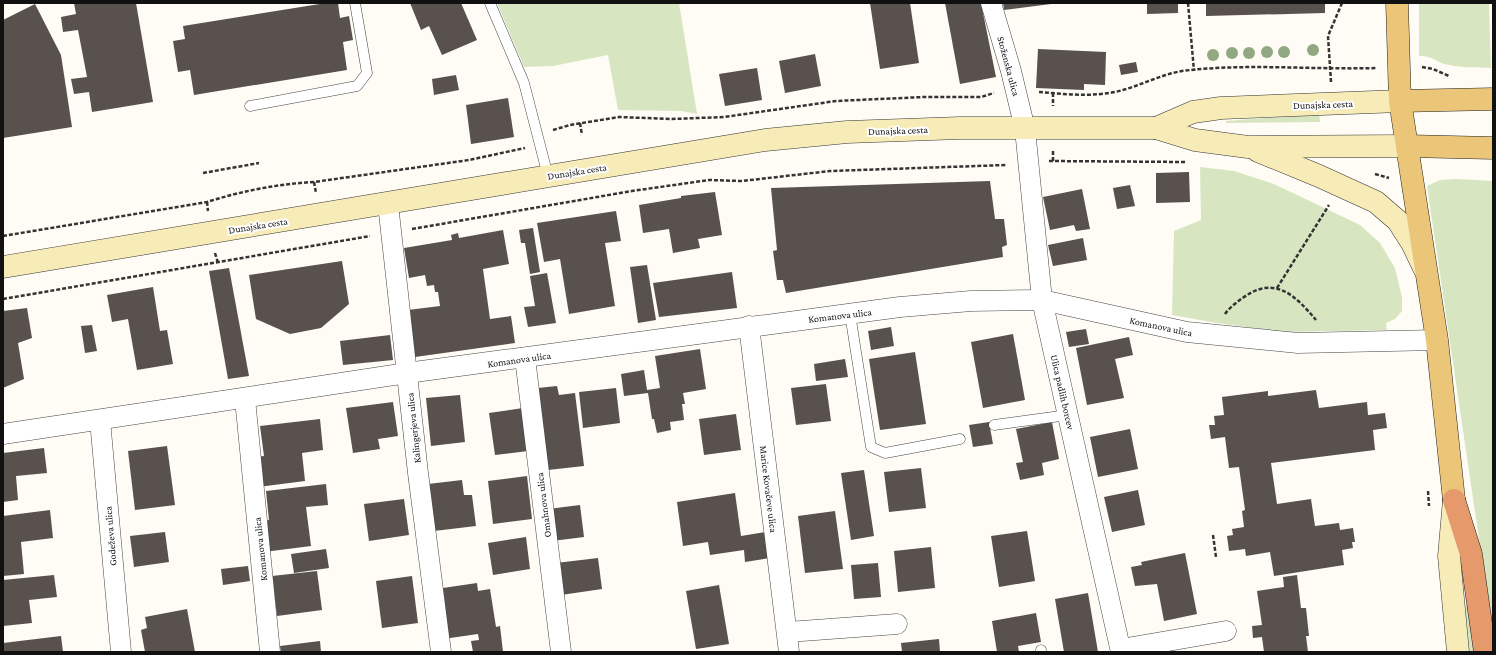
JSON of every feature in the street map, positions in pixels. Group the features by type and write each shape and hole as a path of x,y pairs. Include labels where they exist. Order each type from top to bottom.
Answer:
{"highway":[{"path":"1454,500 1472,554 1486,652"}],"main road":[{"path":"1398,3 1400,101 1437,340 1454,500 1449,556 1458,652"},
{"name":"Dunajska cesta","path":"1156,128 1193,112 1221,108 1493,99"},
{"name":"Dunajska cesta","path":"3,267 765,140 847,132 960,128 1156,128 1195,140 1248,147 1407,146 1493,148"},
{"path":"1248,147 1320,176 1376,202 1398,221 1412,243 1426,271"}],"street":[{"name":"Stoženska ulica","path":"992,3 1025,128"},
{"name":"Ulica padlih borcev","path":"1025,128 1042,300 1121,650"},
{"name":"Kalingerjeva ulica","path":"388,204 441,652"},
{"name":"Komanova ulica","path":"3,434 245,399 407,373 526,358 749,326 900,307 971,301 1042,300 1210,336 1298,343 1437,340"},
{"name":"Marice Kovačeve ulica","path":"749,326 790,652"},
{"name":"Omahnova ulica","path":"526,358 561,652"},
{"name":"Komanova ulica","path":"245,399 270,652"},
{"name":"Godeževa ulica","path":"100,420 121,652"},
{"path":"788,632 897,624"},
{"path":"1121,650 1226,631"}],"lane":[{"path":"250,106 357,86 367,73 356,3"},
{"path":"490,3 524,83 548,176"},
{"path":"850,314 870,447 885,453 960,439"},
{"path":"994,425 1068,415"}],"path":[{"path":"1188,3 1194,71"},
{"path":"1329,68 1328,34 1342,3"},
{"path":"1422,67 1433,68 1451,77"},
{"path":"1034,92 1102,94 1116,92 1167,74 1194,71 1254,68 1355,69"},
{"path":"548,132 580,123 619,117 672,119 724,117 836,101 924,97 981,97 1000,91"},
{"path":"580,123 582,135"},
{"path":"3,236 207,202 235,193 291,183 314,182 469,160 525,148"},
{"path":"1043,160 1194,162"},
{"path":"203,173 259,162"},
{"path":"3,299 632,191 709,180 742,181 830,171 1011,164"},
{"path":"1277,288 1332,201"},
{"path":"1210,336 1227,310 1236,302 1259,289 1268,287 1277,288 1287,292 1304,305 1316,320 1323,342"},
{"path":"1428,490 1429,513"},
{"path":"1213,535 1216,557"}],"green space":[{"path":"497,3 679,3 697,114 681,111 618,110 608,55 553,66 524,67"},
{"path":"1419,3 1489,3 1491,68 1454,66 1429,57 1419,56"},
{"path":"1319,114 1320,122 1226,123 1226,121"},
{"path":"1200,167 1234,171 1274,184 1360,225 1380,243 1395,268 1402,297 1402,311 1395,319 1386,323 1387,330 1284,332 1172,315 1174,231 1201,220"},
{"path":"1457,179 1493,181 1493,634 1427,186 1440,180"},
{"path":"1464,605 1469,606 1475,652 1469,652"}],"building":[{"path":"74,3 136,3 153,102 92,112 89,92 74,94 71,79 87,77 78,30 63,32 61,17 76,14"},
{"path":"326,3 338,3 340,18 349,16 353,40 343,42 347,70 194,95 190,70 178,72 173,41 185,39 183,26"},
{"path":"410,3 461,3 477,40 442,55 429,26 421,30"},
{"path":"870,3 910,3 919,63 880,69"},
{"path":"945,3 981,3 996,77 960,84"},
{"path":"1003,3 1051,3 1051,4 1004,10"},
{"path":"1147,3 1178,3 1178,13 1147,14"},
{"path":"1206,3 1325,3 1325,13 1206,16"},
{"path":"35,4 61,55 72,127 3,138 3,20"},
{"path":"1038,49 1106,52 1105,85 1084,84 1084,90 1036,88"},
{"path":"815,54 821,86 785,93 779,61"},
{"path":"1136,62 1138,72 1121,75 1119,65"},
{"path":"757,68 762,100 725,106 719,74"},
{"path":"456,75 459,90 434,95 432,79"},
{"path":"508,98 514,137 471,144 466,105"},
{"path":"1189,172 1190,202 1156,203 1156,173"},
{"path":"990,181 995,219 1004,219 1007,245 1002,247 1003,257 786,293 783,280 777,280 773,251 777,250 771,188"},
{"path":"1130,185 1135,206 1117,209 1113,188"},
{"path":"1082,189 1090,229 1076,231 1074,225 1050,230 1043,197"},
{"path":"715,192 722,235 698,239 700,248 673,253 669,229 643,233 639,205 681,198 681,196"},
{"path":"616,211 621,241 605,243 615,306 569,314 560,259 544,262 537,223"},
{"path":"533,228 540,272 530,274 525,243 521,243 519,230"},
{"path":"503,230 509,264 483,269 490,319 511,316 515,343 415,357 408,310 440,306 438,292 435,292 434,285 427,286 425,275 409,278 404,248 452,240 451,235 458,233 459,238"},
{"path":"1083,238 1087,260 1053,266 1048,245"},
{"path":"342,261 349,304 321,328 290,334 256,319 249,275"},
{"path":"647,265 656,320 638,323 630,267"},
{"path":"229,268 249,376 228,379 209,271"},
{"path":"732,272 737,308 659,317 653,283"},
{"path":"547,273 556,323 528,327 524,307 535,306 530,276"},
{"path":"153,287 160,331 167,330 173,364 137,370 128,319 112,322 107,295"},
{"path":"27,308 32,338 18,343 24,379 3,388 3,311"},
{"path":"92,325 97,351 85,353 81,326"},
{"path":"891,327 894,346 871,350 868,331"},
{"path":"1086,329 1089,344 1069,347 1066,332"},
{"path":"1013,334 1025,400 983,408 971,342"},
{"path":"390,335 393,360 343,365 340,341"},
{"path":"1129,337 1133,355 1115,359 1124,398 1087,405 1076,348"},
{"path":"700,349 706,389 683,393 685,404 682,404 684,420 670,422 671,430 657,433 654,419 652,419 648,393 624,396 621,374 644,370 647,390 660,388 655,356"},
{"path":"915,352 926,424 880,430 869,359"},
{"path":"845,359 848,377 816,381 814,364"},
{"path":"826,384 831,421 796,425 791,388"},
{"path":"557,386 559,395 575,393 584,466 548,470 538,388"},
{"path":"616,388 620,423 583,428 579,392"},
{"path":"1316,390 1319,408 1367,402 1368,415 1385,413 1387,428 1373,430 1375,450 1271,463 1277,504 1311,499 1315,526 1339,523 1340,530 1353,528 1355,542 1352,542 1353,548 1342,550 1344,565 1274,576 1270,552 1246,556 1245,549 1229,551 1227,536 1233,535 1232,529 1244,527 1242,511 1245,510 1239,467 1229,468 1225,437 1211,439 1209,425 1215,425 1214,416 1224,415 1222,397 1268,391 1268,396"},
{"path":"460,395 465,442 431,446 426,398"},
{"path":"393,402 398,436 378,439 380,449 353,453 346,408"},
{"path":"523,408 528,451 495,455 489,413"},
{"path":"736,414 741,450 704,455 699,419"},
{"path":"320,419 323,450 302,453 305,481 258,487 254,457 264,456 260,426"},
{"path":"989,422 993,444 973,447 969,425"},
{"path":"1052,422 1059,459 1042,463 1044,475 1020,480 1016,463 1023,462 1016,429"},
{"path":"1130,429 1138,469 1098,477 1090,437"},
{"path":"167,446 175,505 135,510 128,451"},
{"path":"44,448 47,473 16,476 18,500 3,502 3,453"},
{"path":"921,468 926,508 889,512 884,472"},
{"path":"864,470 874,536 851,540 841,473"},
{"path":"527,476 532,519 493,524 488,481"},
{"path":"462,480 464,495 472,495 476,526 434,531 428,484"},
{"path":"326,484 328,505 306,507 311,546 264,552 260,522 269,520 266,491"},
{"path":"1138,490 1145,525 1112,532 1104,497"},
{"path":"735,493 741,536 766,532 770,558 745,562 744,550 710,555 708,542 683,546 677,502"},
{"path":"404,499 409,535 369,541 364,504"},
{"path":"580,505 584,537 552,541 548,509"},
{"path":"50,510 53,538 21,542 24,574 3,576 3,516"},
{"path":"835,511 843,569 805,573 798,516"},
{"path":"1027,531 1035,581 999,587 991,536"},
{"path":"165,532 169,562 134,567 130,536"},
{"path":"526,537 530,569 493,575 488,543"},
{"path":"931,547 935,588 898,592 894,551"},
{"path":"326,549 329,568 294,573 291,554"},
{"path":"1185,553 1197,614 1164,621 1157,584 1135,586 1131,567 1142,565 1141,562"},
{"path":"598,558 602,589 561,595 556,563"},
{"path":"878,563 881,597 854,599 851,565"},
{"path":"248,566 250,581 223,585 221,569"},
{"path":"317,571 322,610 277,616 272,576"},
{"path":"54,575 57,597 29,600 32,623 3,626 3,580"},
{"path":"1297,575 1301,608 1306,608 1309,636 1306,636 1308,652 1264,652 1262,637 1253,638 1252,626 1262,625 1257,591 1284,587 1283,577"},
{"path":"412,576 418,623 382,628 376,581"},
{"path":"477,583 478,591 490,589 496,627 500,626 503,652 473,652 471,641 479,640 478,634 443,639 436,589"},
{"path":"719,585 729,644 696,649 686,591"},
{"path":"1088,593 1098,652 1064,652 1055,599"},
{"path":"187,609 195,652 145,652 141,630 147,628 145,617"},
{"path":"1036,613 1041,642 1018,646 1019,652 997,652 992,621"},
{"path":"61,636 63,652 3,652 3,643"},
{"path":"939,639 940,652 902,652 901,643"},
{"path":"320,641 321,652 281,652 280,646"}]}
